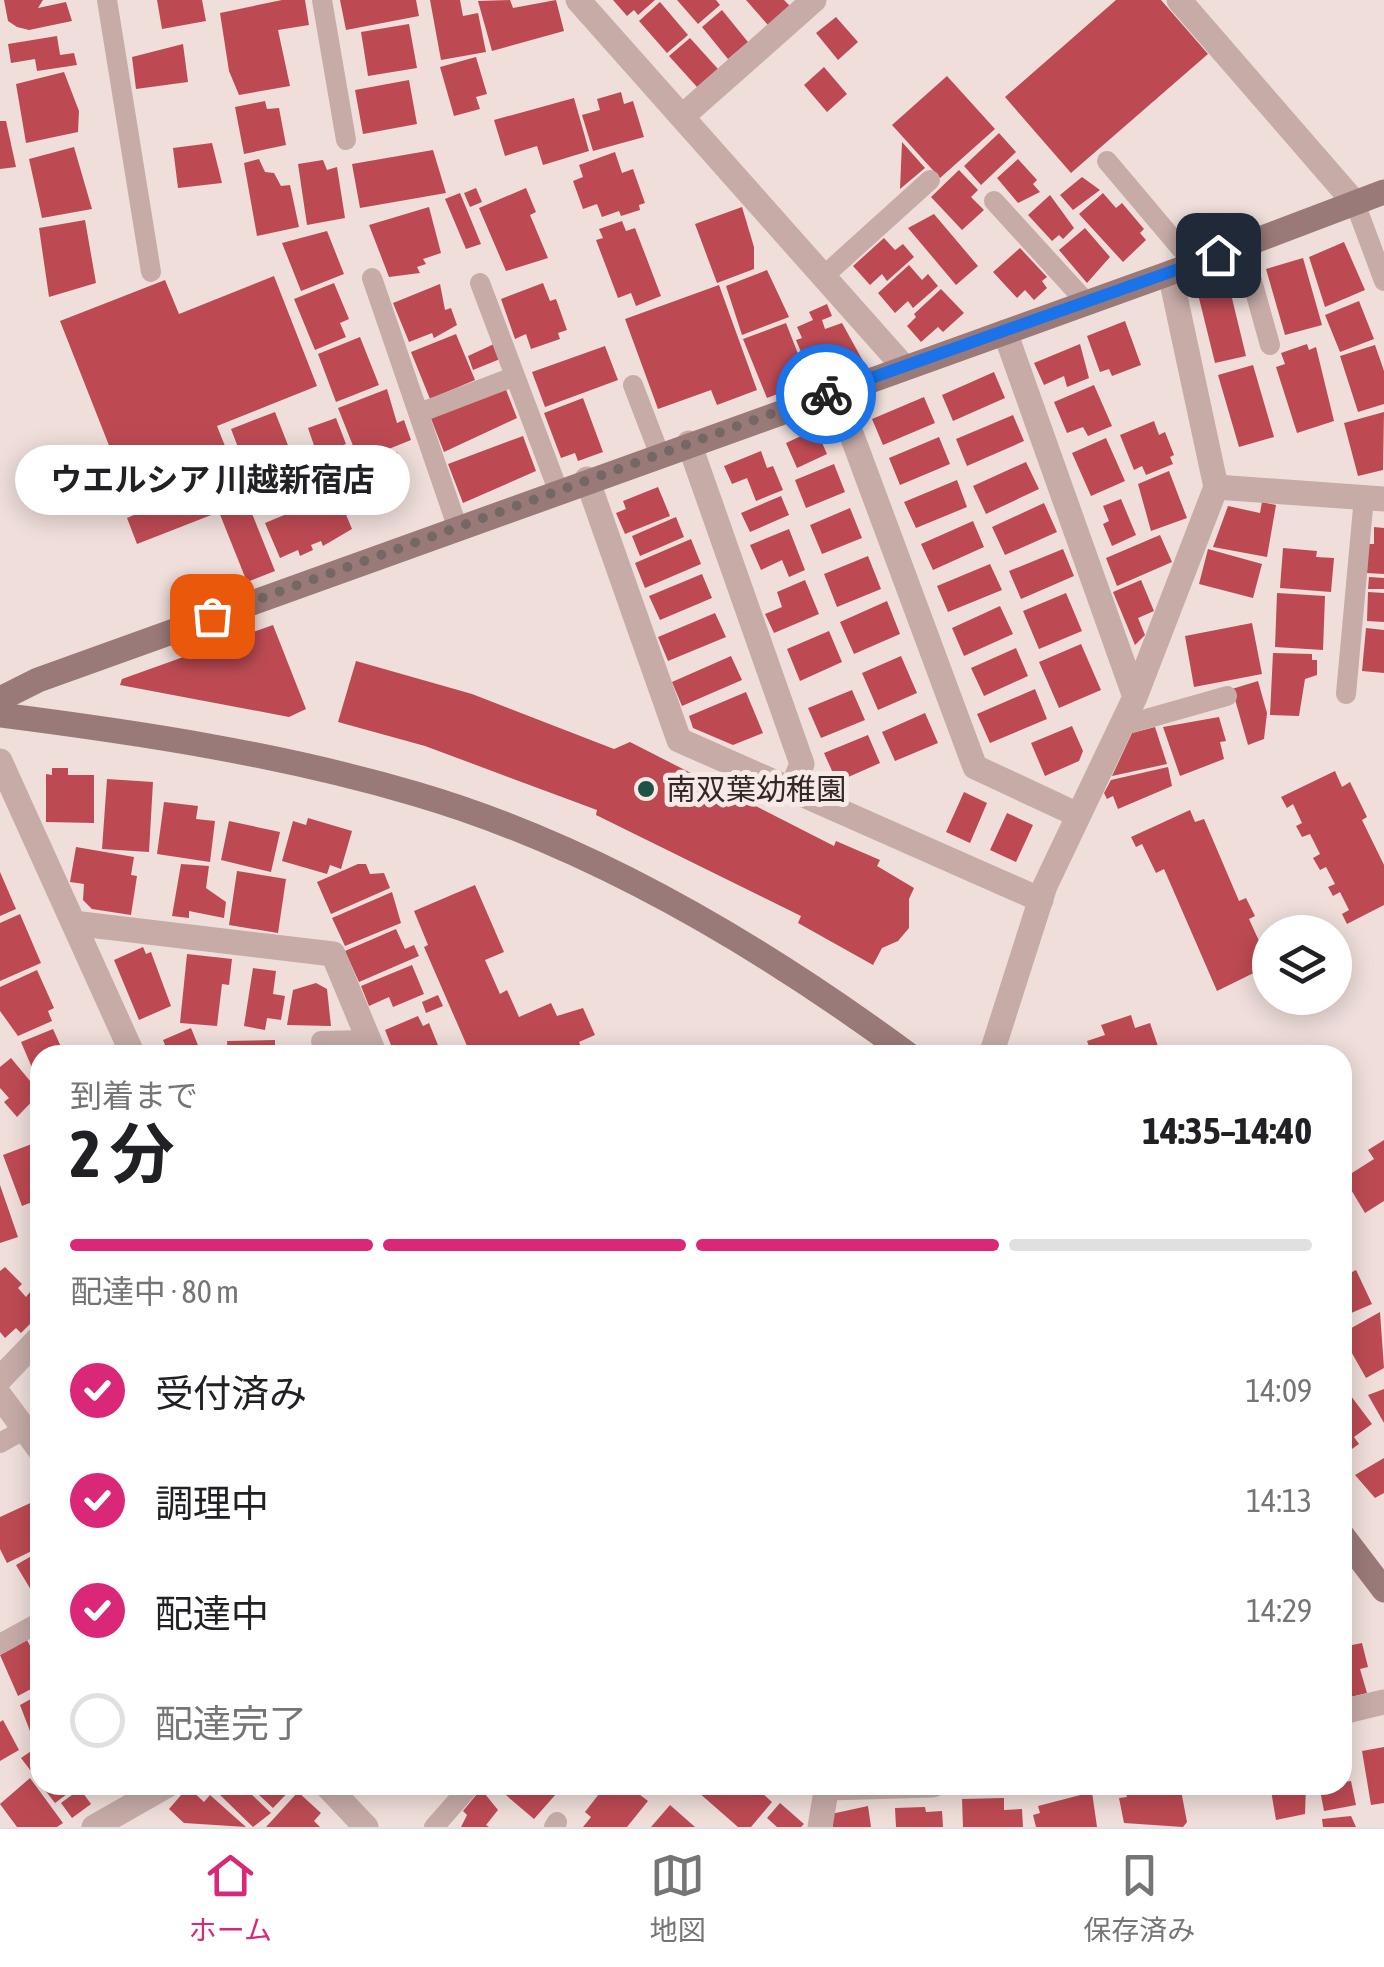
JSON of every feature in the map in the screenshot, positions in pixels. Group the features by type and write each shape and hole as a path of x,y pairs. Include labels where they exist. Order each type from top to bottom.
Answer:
{"street":[{"path":"578,0 826,274 904,367"},
{"path":"684,115 814,0"},
{"path":"1179,0 1356,203"},
{"path":"0,699 38,680 457,526 1088,303 1384,192"},
{"path":"994,1045 1040,900 1134,697 1216,487 1182,269"},
{"path":"1005,332 1134,697"},
{"path":"835,390 975,767 1078,815"},
{"path":"689,443 802,764 792,788"},
{"path":"587,479 678,740 1040,900"},
{"path":"1216,487 1374,498"},
{"path":"0,714 152,735 302,763 420,795 505,826 698,918 798,977 895,1045"},
{"path":"0,761 128,1045"},
{"path":"73,923 333,954 371,1045"},
{"path":"0,1379 30,1348"},
{"path":"0,1396 11,1436"},
{"path":"1352,1548 1384,1590"},
{"path":"1352,1710 1384,1702"},
{"path":"94,1827 150,1795"},
{"path":"336,1795 366,1827"},
{"path":"820,1827 825,1795"}],"lane":[{"path":"107,0 151,272"},
{"path":"322,0 346,140"},
{"path":"1108,162 1182,269"},
{"path":"826,274 930,180"},
{"path":"994,201 1088,303"},
{"path":"1356,203 1384,281"},
{"path":"1242,245 1270,345"},
{"path":"372,278 457,526"},
{"path":"480,283 558,490"},
{"path":"419,412 513,377"},
{"path":"633,385 659,453"},
{"path":"1346,694 1374,498"},
{"path":"1121,726 1227,696"},
{"path":"322,1041 351,1045"},
{"path":"0,1644 30,1628"},
{"path":"434,1827 462,1795"}],"building":[{"path":"4,0 43,0 38,8 66,2 72,21 29,30 17,27 8,21"},
{"path":"157,0 202,0 206,21 162,29"},
{"path":"282,0 305,0 309,25 278,30 290,86 239,95 229,71 220,13"},
{"path":"340,0 416,0 419,16 346,30"},
{"path":"430,0 460,0 463,16 478,13 486,52 441,60"},
{"path":"510,0 513,8 556,0 564,31 492,51 478,1"},
{"path":"613,0 655,0 638,15 634,10 627,16"},
{"path":"677,0 716,0 720,5 698,24"},
{"path":"746,0 784,0 790,6 768,25"},
{"path":"1116,0 1161,0 1208,54 1071,173 1005,97"},
{"path":"660,2 688,35 667,53 639,21"},
{"path":"722,10 748,42 728,59 702,27"},
{"path":"836,17 858,42 838,60 816,33"},
{"path":"409,24 417,68 368,76 361,32"},
{"path":"57,36 60,55 74,53 77,65 37,71 35,59 11,63 8,44"},
{"path":"690,38 718,69 697,87 669,56"},
{"path":"183,44 188,82 136,89 132,57"},
{"path":"476,57 487,94 476,97 480,109 454,116 440,67"},
{"path":"824,67 847,94 827,112 804,85"},
{"path":"64,72 79,111 78,132 26,143 16,84"},
{"path":"947,76 995,129 940,178 892,125"},
{"path":"409,80 417,124 363,134 355,90"},
{"path":"621,92 624,104 633,101 644,137 593,151 582,115 600,110 597,99"},
{"path":"574,98 589,151 543,165 537,146 505,156 494,120"},
{"path":"265,101 267,109 279,108 286,145 244,154 235,107"},
{"path":"0,121 6,121 16,167 0,169"},
{"path":"999,133 1016,152 981,185 964,166"},
{"path":"902,142 925,168 900,189"},
{"path":"212,143 222,183 178,188 173,148"},
{"path":"74,147 92,209 42,218 29,159"},
{"path":"433,150 446,193 360,208 352,164"},
{"path":"615,152 622,173 633,169 645,203 639,205 640,210 602,217 597,204 583,209 573,181 583,177 579,165"},
{"path":"259,159 265,172 274,173 281,186 290,185 299,227 257,236 244,163"},
{"path":"1018,159 1037,180 1033,184 1040,192 1018,203 997,178"},
{"path":"323,160 327,170 337,167 345,218 307,225 298,164"},
{"path":"959,170 978,190 971,197 984,210 962,230 931,197"},
{"path":"1082,177 1100,190 1073,210 1060,195"},
{"path":"476,188 482,202 470,207 464,193"},
{"path":"526,188 536,212 530,215 548,258 506,271 479,208"},
{"path":"460,193 481,244 466,249 445,199"},
{"path":"1103,193 1116,208 1122,203 1144,229 1140,233 1146,240 1123,262 1079,214"},
{"path":"1050,195 1074,228 1063,239 1059,235 1052,241 1028,215"},
{"path":"429,207 441,253 423,259 426,264 417,267 420,273 389,277 369,225"},
{"path":"742,207 754,247 754,269 717,283 695,224"},
{"path":"934,214 978,266 956,285 908,228"},
{"path":"85,220 96,283 49,297 39,228"},
{"path":"622,221 626,231 635,228 661,296 636,306 631,293 618,298 596,240 603,238 599,229"},
{"path":"1085,228 1110,257 1087,283 1059,250"},
{"path":"327,231 344,274 301,291 282,243"},
{"path":"884,238 895,250 903,244 914,257 887,281 882,274 870,285 853,266"},
{"path":"1344,242 1365,290 1325,307 1309,257"},
{"path":"1020,248 1047,277 1042,281 1047,288 1034,300 1025,290 1017,298 993,272"},
{"path":"1303,258 1322,325 1285,335 1266,269"},
{"path":"909,265 922,280 928,274 938,286 913,308 908,301 895,313 878,293"},
{"path":"767,270 789,317 742,335 726,286"},
{"path":"274,276 317,386 217,426 275,571 247,582 219,512 137,544 127,518 136,514 60,321 165,280 179,314"},
{"path":"334,283 349,319 340,323 346,337 315,350 294,299"},
{"path":"543,283 550,301 556,299 567,330 558,333 560,339 531,349 526,334 515,339 501,299"},
{"path":"440,284 445,310 451,308 457,325 434,338 432,333 409,342 393,303"},
{"path":"719,285 757,390 717,405 711,390 658,409 625,319"},
{"path":"1229,286 1246,356 1215,363 1198,294"},
{"path":"941,289 964,313 943,332 938,327 921,342 907,326"},
{"path":"1359,301 1374,339 1340,352 1325,315"},
{"path":"827,304 832,316 822,320 825,329 842,323 863,361 813,381 796,340 802,338 797,327 813,320 809,312"},
{"path":"1125,321 1141,365 1112,376 1109,369 1100,372 1087,336"},
{"path":"786,323 809,382 767,398 743,339"},
{"path":"456,334 475,380 430,399 411,352"},
{"path":"360,337 379,385 336,402 318,354"},
{"path":"494,344 500,359 473,370 468,356"},
{"path":"1080,344 1089,378 1067,387 1064,376 1044,385 1034,363"},
{"path":"1307,344 1309,350 1316,347 1334,421 1297,433 1276,367 1285,364 1281,353"},
{"path":"1375,345 1384,371 1384,404 1358,412 1340,356"},
{"path":"605,346 618,380 545,407 532,372"},
{"path":"1253,365 1274,437 1239,447 1218,375"},
{"path":"994,372 1005,398 953,421 942,395"},
{"path":"1094,385 1112,426 1088,436 1083,427 1067,433 1054,402"},
{"path":"505,387 517,418 444,452 430,416"},
{"path":"387,389 397,423 404,420 411,440 359,461 338,408"},
{"path":"924,397 935,423 883,445 872,419"},
{"path":"583,398 603,452 578,461 575,453 561,458 544,413"},
{"path":"275,412 302,481 283,489 286,497 261,507 231,429"},
{"path":"1384,412 1383,470 1358,476 1344,423"},
{"path":"1013,415 1024,441 967,466 956,439"},
{"path":"336,418 346,444 317,454 308,428"},
{"path":"1154,421 1159,435 1165,432 1174,455 1170,457 1173,464 1146,475 1142,466 1134,470 1120,435"},
{"path":"816,429 827,454 797,468 786,443"},
{"path":"523,436 536,471 463,503 448,464"},
{"path":"939,437 950,464 900,485 889,458"},
{"path":"1106,438 1125,481 1091,496 1072,453"},
{"path":"761,451 767,468 773,466 783,490 756,501 747,478 732,484 724,466"},
{"path":"397,452 405,474 377,485 368,462"},
{"path":"1026,462 1039,489 986,514 973,486"},
{"path":"834,464 845,492 806,508 795,480"},
{"path":"1169,471 1187,518 1151,531 1138,484"},
{"path":"957,480 967,507 916,528 904,502"},
{"path":"658,487 670,516 625,534 616,513 626,509 623,501"},
{"path":"337,493 352,529 323,546 321,541 311,545 313,550 300,556 298,550 280,558 265,523"},
{"path":"781,496 789,515 750,532 741,513"},
{"path":"1121,499 1136,535 1112,546 1103,524 1109,521 1103,506"},
{"path":"1262,502 1276,505 1267,557 1213,547 1228,506 1260,513"},
{"path":"1044,503 1057,532 1005,555 992,527"},
{"path":"850,508 862,538 822,554 810,525"},
{"path":"676,517 684,537 640,556 632,536"},
{"path":"973,521 984,547 933,570 921,544"},
{"path":"1374,527 1384,528 1384,574 1367,573 1368,544 1374,544"},
{"path":"789,529 805,570 789,577 782,560 761,570 750,545"},
{"path":"1160,535 1172,562 1117,586 1106,558"},
{"path":"691,539 701,564 645,588 635,563"},
{"path":"1283,548 1317,551 1316,557 1334,558 1331,592 1280,588"},
{"path":"1063,549 1074,576 1021,599 1009,571"},
{"path":"1208,549 1262,564 1253,598 1199,584"},
{"path":"868,556 881,589 837,607 824,574"},
{"path":"990,564 1002,590 948,612 937,586"},
{"path":"702,574 712,598 660,620 649,596"},
{"path":"1369,577 1384,578 1384,589 1368,589"},
{"path":"805,580 819,614 774,633 765,614 782,607 777,592"},
{"path":"1141,580 1154,611 1138,618 1145,635 1135,645 1113,592"},
{"path":"1368,592 1384,593 1384,622 1367,621"},
{"path":"1066,593 1082,631 1039,649 1023,611"},
{"path":"1277,593 1325,596 1323,650 1275,647"},
{"path":"887,601 900,634 854,654 840,622"},
{"path":"1000,606 1013,634 964,656 952,628"},
{"path":"715,613 726,637 668,661 658,637"},
{"path":"1252,623 1262,674 1194,687 1185,636"},
{"path":"273,625 306,709 289,717 120,685 122,679"},
{"path":"1366,628 1384,630 1384,673 1362,671"},
{"path":"829,631 842,662 800,681 787,649"},
{"path":"1081,644 1101,690 1059,708 1039,662"},
{"path":"1016,648 1028,676 984,696 971,668"},
{"path":"1273,653 1312,654 1312,660 1317,660 1317,675 1305,679 1299,716 1270,715"},
{"path":"731,656 742,680 682,706 672,682"},
{"path":"901,656 917,693 878,710 862,673"},
{"path":"356,661 472,694 614,749 630,742 834,846 836,841 880,860 877,866 914,888 909,899 909,928 898,941 882,948 873,965 798,923 801,916 596,815 597,810 425,746 338,722"},
{"path":"1258,681 1267,713 1264,739 1248,745 1232,689"},
{"path":"1035,689 1047,719 990,743 977,714"},
{"path":"852,690 865,720 821,738 808,708"},
{"path":"746,692 763,733 733,745 693,728 689,716"},
{"path":"925,713 938,743 895,761 882,732"},
{"path":"1219,717 1226,741 1220,742 1224,759 1180,776 1163,727"},
{"path":"1072,726 1083,751 1079,761 1045,776 1031,743"},
{"path":"1155,727 1167,764 1112,776 1132,733"},
{"path":"868,735 880,763 837,782 824,753"},
{"path":"1168,767 1172,786 1118,809 1113,796 1107,799 1104,793 1111,780"},
{"path":"52,768 68,768 68,775 94,775 94,823 46,822 46,774 52,775"},
{"path":"1335,771 1342,787 1350,782 1367,817 1362,820 1384,865 1384,905 1352,921 1352,915 1342,915 1349,910 1340,892 1333,896 1328,887 1335,884 1326,867 1320,870 1313,858 1320,854 1310,834 1302,837 1296,826 1302,823 1293,804 1287,808 1281,797"},
{"path":"107,779 153,782 149,852 102,849"},
{"path":"964,792 987,803 970,843 946,832"},
{"path":"164,802 198,806 196,819 215,821 210,862 157,854"},
{"path":"1190,810 1195,822 1204,819 1239,901 1246,898 1254,915 1249,919 1252,974 1217,991 1164,869 1156,873 1142,844 1136,847 1131,837"},
{"path":"1007,813 1033,825 1016,862 990,850"},
{"path":"308,818 352,831 341,869 330,865 327,874 282,861 293,821 306,825"},
{"path":"229,821 280,832 271,872 221,860"},
{"path":"76,847 134,857 131,875 137,876 131,915 92,909 83,900 84,884 70,882"},
{"path":"181,864 209,866 206,888 226,902 224,918 189,911 189,918 172,916"},
{"path":"366,864 370,874 384,873 390,888 331,914 317,882"},
{"path":"237,871 286,879 278,933 229,925"},
{"path":"0,872 16,909 0,916"},
{"path":"475,885 504,952 485,960 500,994 507,990 519,1017 551,1003 557,1016 583,1008 595,1035 579,1042 580,1045 467,1045 424,947 428,945 414,911"},
{"path":"392,892 401,923 345,946 332,918"},
{"path":"20,914 41,963 0,981 0,923"},
{"path":"396,929 405,949 414,945 419,956 359,982 345,951"},
{"path":"143,947 146,954 151,952 171,1006 139,1020 114,960"},
{"path":"187,954 232,959 229,985 222,984 217,1026 180,1023"},
{"path":"412,965 424,994 393,1007 389,997 369,1006 361,986"},
{"path":"253,968 276,971 273,994 285,996 281,1020 267,1018 265,1030 244,1026"},
{"path":"37,970 54,1008 48,1011 52,1021 18,1036 0,1011 0,987"},
{"path":"316,983 327,989 331,1026 287,1025 293,990"},
{"path":"438,995 443,1006 426,1013 422,1002"},
{"path":"1131,1015 1135,1028 1150,1023 1158,1045 1088,1045 1087,1041 1105,1035 1101,1025"},
{"path":"418,1016 423,1026 429,1023 438,1045 391,1045 385,1030"},
{"path":"191,1028 198,1045 165,1045 163,1040"},
{"path":"53,1029 60,1045 30,1045 30,1063 21,1042"},
{"path":"275,1040 275,1045 227,1045 227,1041"},
{"path":"11,1058 30,1081 30,1103 17,1117 4,1102 9,1098 0,1088 0,1067"},
{"path":"1384,1140 1384,1201 1365,1213 1352,1191 1352,1173 1374,1159 1368,1150"},
{"path":"30,1145 30,1203 22,1206 3,1155"},
{"path":"0,1185 18,1237 0,1243"},
{"path":"5,1267 22,1284 18,1288 26,1297 30,1292 30,1324 21,1333 16,1328 5,1338 0,1332 0,1271"},
{"path":"1356,1270 1372,1304 1352,1313 1352,1272"},
{"path":"1380,1312 1384,1368 1366,1378 1352,1353 1352,1328"},
{"path":"1384,1389 1384,1423 1368,1395"},
{"path":"1352,1397 1372,1424 1354,1437 1359,1444 1352,1449"},
{"path":"1384,1458 1384,1493 1375,1498 1355,1475"},
{"path":"30,1503 30,1552 7,1563 0,1549 0,1517"},
{"path":"30,1557 30,1588 16,1565"},
{"path":"27,1640 30,1689 18,1696 0,1655"},
{"path":"1362,1643 1368,1667 1360,1669 1367,1693 1352,1697 1352,1645"},
{"path":"30,1700 30,1731 20,1705"},
{"path":"3,1720 19,1750 0,1761 0,1722"},
{"path":"1384,1747 1384,1803 1371,1805 1362,1751"},
{"path":"30,1752 30,1770 21,1758"},
{"path":"30,1778 30,1795 42,1795 63,1823 57,1827 17,1827 0,1804"},
{"path":"1352,1786 1356,1805 1324,1811 1321,1795 1352,1795"},
{"path":"49,1795 66,1795 55,1803"},
{"path":"72,1795 84,1795 91,1804 72,1818 61,1803"},
{"path":"181,1795 197,1795 204,1802 210,1795 246,1827 184,1823 169,1809"},
{"path":"220,1795 252,1795 271,1813 253,1827"},
{"path":"259,1795 285,1795 273,1808"},
{"path":"295,1795 301,1795 321,1813 314,1821 320,1827 266,1827"},
{"path":"476,1795 486,1795 498,1810 486,1825 489,1827 461,1827 467,1815 463,1811"},
{"path":"506,1795 555,1795 534,1819"},
{"path":"598,1795 640,1795 648,1801 627,1827 583,1827 591,1817 585,1812"},
{"path":"701,1795 764,1795 772,1802 751,1827 738,1827"},
{"path":"1092,1795 1097,1827 1036,1827 1033,1815 1040,1813 1038,1806"},
{"path":"1182,1795 1187,1822 1183,1827 1124,1823 1119,1798"},
{"path":"1272,1795 1306,1795 1305,1814 1276,1820"},
{"path":"1004,1798 1004,1810 1022,1809 1023,1827 963,1827 962,1799"},
{"path":"780,1803 804,1824 801,1827 777,1827 767,1818"},
{"path":"670,1805 695,1827 651,1827"},
{"path":"868,1806 871,1827 833,1827 831,1814"},
{"path":"925,1807 926,1812 942,1811 943,1827 896,1827 895,1808"},
{"path":"1351,1816 1356,1827 1323,1827 1322,1819"}],"way so far":[{"path":"212,616 826,394"}],"place":[{"name":"ウエルシア 川越新宿店","path":"212,616"},
{"name":"南双葉幼稚園","path":"646,789"}],"route":[{"path":"826,394 1218,255"}]}
